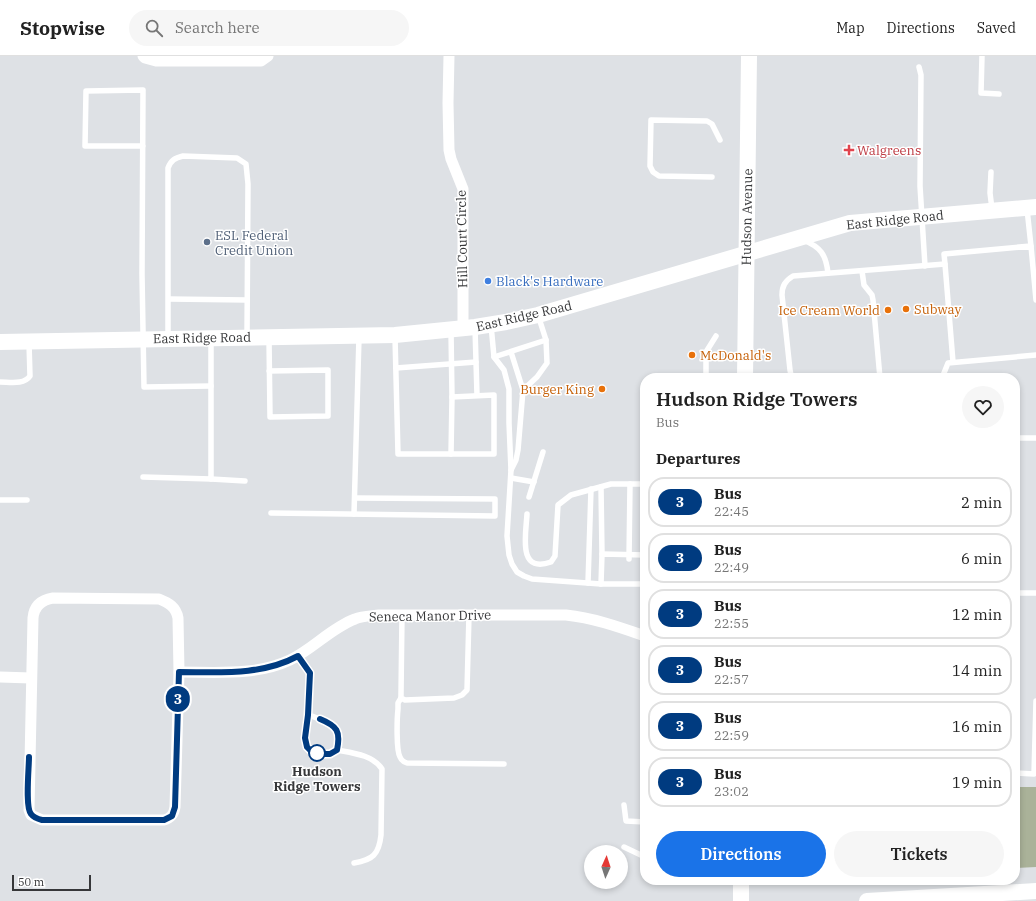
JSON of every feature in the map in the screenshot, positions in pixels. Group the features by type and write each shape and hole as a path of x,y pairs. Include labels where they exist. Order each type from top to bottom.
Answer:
{"main road":[{"name":"Hudson Avenue","path":"745,373 749,56"},
{"name":"East Ridge Road","path":"0,342 395,335 463,329 491,325 538,315 850,223 1032,207"},
{"path":"741,885 741,901"},
{"path":"867,901 1036,891"}],"street":[{"path":"143,56 144,58 156,61 265,58"},
{"name":"Hill Court Circle","path":"449,56 449,150 463,189 463,329"},
{"path":"53,598 159,599 167,602 175,610 178,618 179,672 175,807 172,816 164,820 42,820 31,815 28,805 33,613 35,608 40,603 53,598"},
{"name":"Seneca Manor Drive","path":"179,672 257,670 274,666 298,656 353,619 379,615 566,615 598,620 640,634"},
{"path":"0,677 31,678"}],"lane":[{"path":"982,56 981,93 1000,94"},
{"path":"919,67 921,75 920,186 925,266"},
{"path":"143,146 86,146 86,91 143,90 143,146 142,274 144,387 212,386"},
{"path":"712,177 659,176 653,172 650,166 651,120 707,120 712,124 720,140"},
{"path":"168,339 168,168 170,161 176,157 183,156 237,158 246,164 248,184 246,337"},
{"path":"991,172 990,193 992,210"},
{"path":"1032,207 1031,246 1036,300"},
{"path":"793,240 804,240 813,244 820,250 826,258 828,273"},
{"path":"953,362 944,254 1031,246"},
{"path":"791,373 783,300 783,286 787,279 792,276 945,264"},
{"path":"862,271 864,285 872,295 873,300 880,373"},
{"path":"169,299 247,300"},
{"path":"523,390 537,377 547,363 546,340 538,315"},
{"path":"491,325 494,357 504,370 509,389 508,423 511,478 507,536 509,555 512,564 517,572 532,579 601,584 640,584"},
{"path":"463,329 476,362 477,395"},
{"path":"451,454 452,364 463,329"},
{"path":"354,514 360,335"},
{"path":"395,335 398,454 494,454 494,395 452,397"},
{"path":"706,373 706,352 716,336"},
{"path":"269,337 269,371 270,417 328,416 328,370 269,371"},
{"path":"211,338 211,479"},
{"path":"494,357 546,340"},
{"path":"0,382 22,382 27,380 30,376 29,342"},
{"path":"511,352 523,390 518,450 516,460 511,470"},
{"path":"944,373 948,363 953,362 1036,355"},
{"path":"396,368 476,362"},
{"path":"1020,438 1036,438"},
{"path":"529,497 543,452"},
{"path":"143,477 245,481"},
{"path":"511,478 534,482"},
{"path":"527,514 525,552 528,560 536,564 545,565 551,562 555,556 558,505 571,495 601,486 611,484 640,484"},
{"path":"629,557 630,484"},
{"path":"601,486 601,584"},
{"path":"588,583 591,490"},
{"path":"272,513 495,516 495,499 355,498"},
{"path":"0,500 27,500"},
{"path":"602,554 629,557 640,556"},
{"path":"628,577 628,584"},
{"path":"1020,593 1036,593"},
{"path":"402,615 401,698 398,703 397,713 398,750 400,757 407,763 504,764"},
{"path":"401,698 405,700 454,698 462,695 466,690 469,615"},
{"path":"298,656 310,673 308,715 305,738 307,747 313,753 330,754 337,750 357,754 372,759 379,764 382,769 380,845 377,852 372,857 364,861 354,863"},
{"path":"1020,773 1034,774 1036,701"},
{"path":"308,715 331,724 338,730 340,739 337,750"},
{"path":"624,804 626,821 640,822"},
{"path":"628,849 640,855"}],"green space":[{"path":"1020,787 1036,787 1036,867 1020,868"}],"bus line":[{"name":"3","path":"29,757 28,805 31,815 36,818 42,820 164,820 172,816 175,807 179,672 257,670 274,666 298,656 310,673 308,715 305,738 307,747 313,753 330,754 337,750 340,739 338,730 331,724 320,719"}],"place":[{"name":"Walgreens","path":"849,150"},
{"name":"ESL Federal Credit Union","path":"207,242"},
{"name":"Black's Hardware","path":"488,281"},
{"name":"Subway","path":"906,309"},
{"name":"Ice Cream World","path":"888,310"},
{"name":"McDonald's","path":"692,355"},
{"name":"Burger King","path":"602,389"},
{"name":"Hudson Ridge Towers","path":"317,753"}]}
